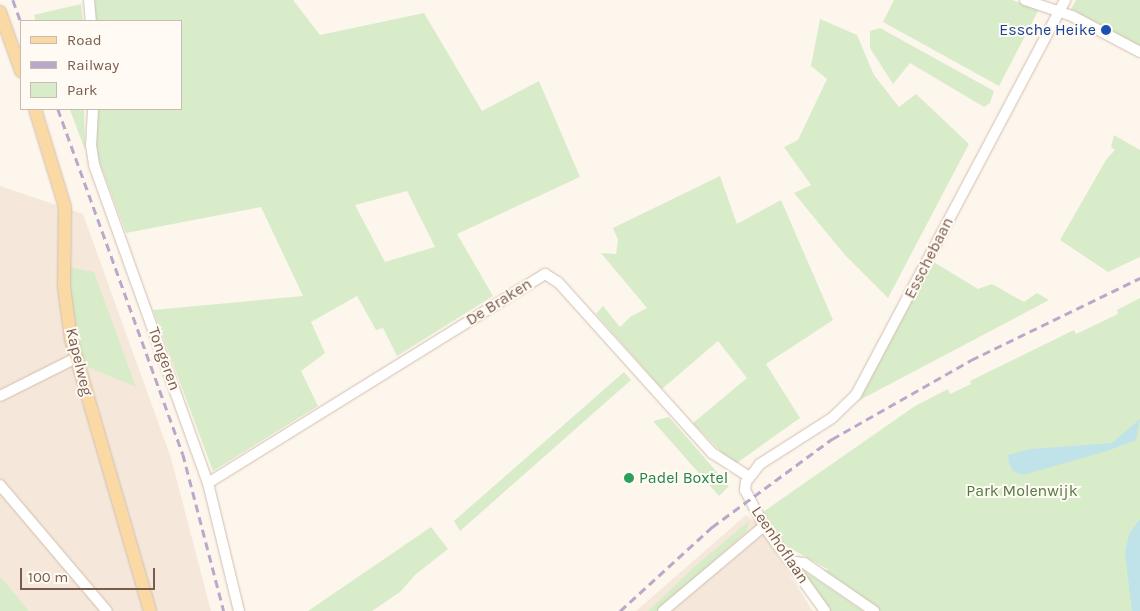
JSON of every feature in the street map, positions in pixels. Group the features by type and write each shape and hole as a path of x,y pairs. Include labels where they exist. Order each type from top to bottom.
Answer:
{"main road":[{"path":"0,12 20,68"},
{"name":"Kapelweg","path":"35,110 65,207 64,287 76,358 150,611"}],"street":[{"path":"89,0 91,20"},
{"path":"1025,0 1058,11 1140,52"},
{"name":"Esschebaan","path":"748,476 760,464 832,418 856,395 1065,0"},
{"name":"Tongeren","path":"93,110 91,145 94,165 208,483 239,611"},
{"name":"De Braken","path":"208,483 545,274 558,282 712,453 748,476"},
{"path":"0,396 76,358"},
{"name":"Leenhoflaan","path":"748,476 745,490 764,526 825,611"},
{"path":"0,485 107,611"},
{"path":"663,611 764,526"},
{"path":"789,560 804,563 874,611"}],"shaded area":[{"path":"0,186 83,214 171,458 211,611 0,611"},
{"path":"746,515 755,522 813,611 636,611"}],"green space":[{"path":"93,0 293,0 320,35 424,13 482,111 539,81 580,177 457,234 493,296 397,356 383,328 376,330 357,296 311,322 325,353 301,371 318,406 213,471 153,310 303,296 261,207 126,233 94,147 95,110 182,110 182,20 96,20","holes":["407,191 435,247 385,262 355,205"]},
{"path":"894,0 1012,0 1039,9 999,86 883,22"},
{"path":"1076,0 1140,0 1140,46 1071,9"},
{"path":"81,4 83,20 36,20 34,15"},
{"path":"820,19 857,35 874,75 899,107 916,94 969,144 888,298 844,254 794,193 811,185 784,147 798,140 827,79 811,66"},
{"path":"880,28 994,91 990,103 984,107 910,63 893,84 870,48 870,31"},
{"path":"70,110 84,110 85,150"},
{"path":"1114,135 1140,150 1140,257 1108,272 1060,240 1106,160 1115,150 1111,147"},
{"path":"720,176 737,224 781,200 833,320 766,364 800,418 734,465 693,423 747,378 718,341 662,389 596,314 603,306 620,327 630,317 647,308 601,253 616,254 618,240 613,228"},
{"path":"932,261 978,289 992,284 1024,302 1037,293 1049,300 856,402"},
{"path":"68,267 94,272 136,387 85,366 75,332"},
{"name":"Park Molenwijk","path":"1140,298 1140,611 878,611 821,570 829,570 786,546 763,512 915,406 948,389 950,394 971,384 970,381 1074,330 1076,334 1118,314 1117,310"},
{"path":"624,372 631,380 460,531 454,521"},
{"path":"669,417 729,486 719,496 653,421"},
{"path":"750,520 746,532 658,611 648,611 693,568"},
{"path":"431,527 448,549 416,574 400,592 372,611 308,611"},
{"path":"800,568 863,611 828,611"},
{"path":"0,576 29,611 0,611"}],"water":[{"path":"1140,419 1136,440 1107,451 1023,475 1013,471 1009,463 1008,455 1030,449 1112,443"},
{"path":"1140,519 1140,611 1132,611 1125,553 1129,534"}],"railway":[{"path":"13,0 20,20"},
{"path":"58,110 183,454 224,611"},
{"path":"620,611 712,527 832,439 971,360 1140,278"}],"place":[{"name":"Essche Heike","path":"1106,30"},
{"name":"Padel Boxtel","path":"629,478"}]}
